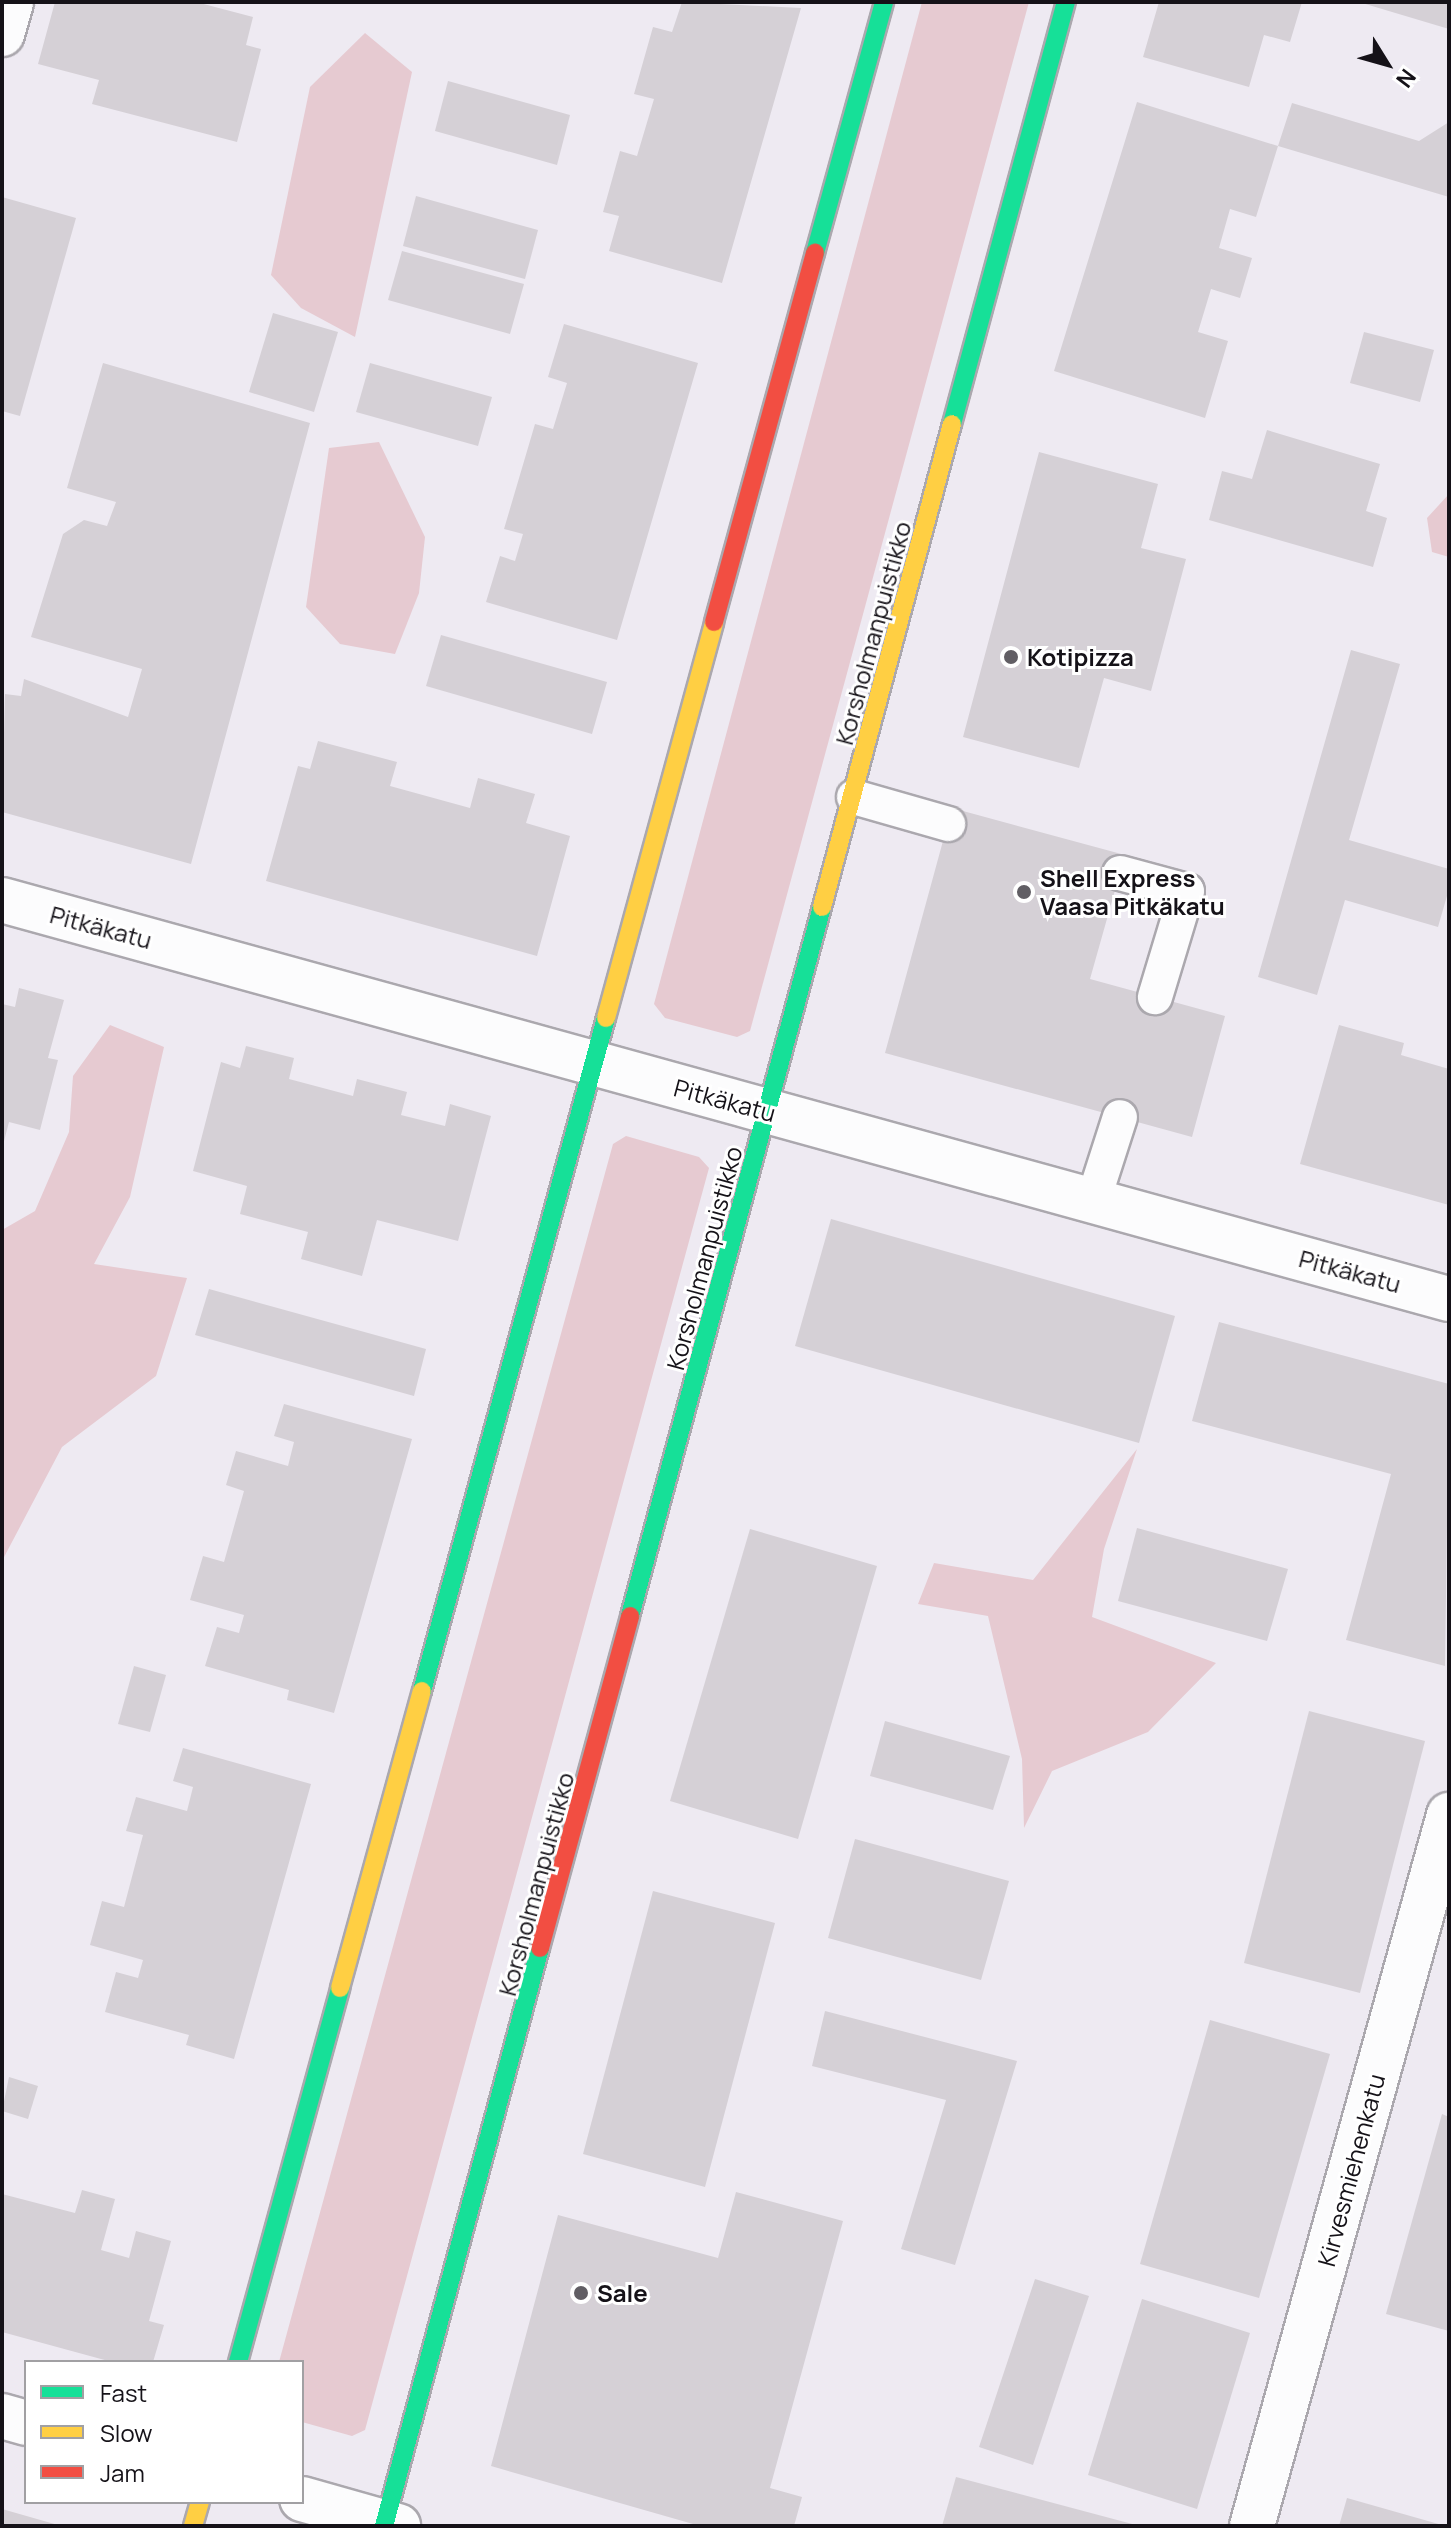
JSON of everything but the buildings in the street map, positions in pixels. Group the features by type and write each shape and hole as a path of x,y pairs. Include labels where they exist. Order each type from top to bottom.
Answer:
{"main road":[{"path":"239,2360 884,2"},
{"name":"Korsholmanpuistikko","path":"389,2525 1066,2"},
{"path":"193,2526 199,2504"}],"street":[{"path":"2,34 11,2"},
{"name":"Pitkäkatu","path":"2,900 1449,1299"},
{"name":"Kirvesmiehenkatu","path":"1252,2526 1449,1815"},
{"path":"2,2416 24,2422"},
{"path":"304,2500 389,2525"}],"lane":[{"path":"854,797 948,824"},
{"path":"1120,873 1187,891 1155,997"},
{"path":"1093,1201 1120,1117"}],"shaded area":[{"path":"922,2 1029,2 750,1031 737,1037 665,1018 654,1004"},
{"path":"365,33 412,72 355,337 301,308 271,275 310,87"},
{"path":"379,442 425,537 419,593 395,654 340,644 306,607 329,448"},
{"path":"1449,494 1449,557 1432,552 1427,518"},
{"path":"110,1025 164,1047 130,1197 94,1264 187,1278 156,1376 62,1447 2,1561 2,1230 35,1211 69,1132 73,1076"},
{"path":"626,1136 699,1157 709,1168 365,2430 352,2436 304,2423 304,2360 280,2360 613,1144"},
{"path":"1137,1449 1104,1549 1092,1617 1216,1663 1148,1732 1052,1771 1024,1828 1022,1759 988,1616 918,1604 934,1563 1033,1580"}],"traffic: fast":[{"path":"815,253 884,2"},
{"path":"952,424 1066,2"},
{"path":"630,1616 822,907"},
{"path":"422,1691 606,1018"},
{"path":"384,2526 540,1948"},
{"path":"239,2360 340,1988"}],"traffic: slow":[{"path":"822,907 952,424"},
{"path":"606,1018 714,622"},
{"path":"340,1988 422,1691"},
{"path":"193,2526 199,2504"}],"traffic: jam":[{"path":"714,622 815,253"},
{"path":"540,1948 630,1616"}],"place":[{"name":"Kotipizza","path":"1011,657"},
{"name":"Shell Express Vaasa Pitkäkatu","path":"1024,892"},
{"name":"Sale","path":"581,2293"}]}
